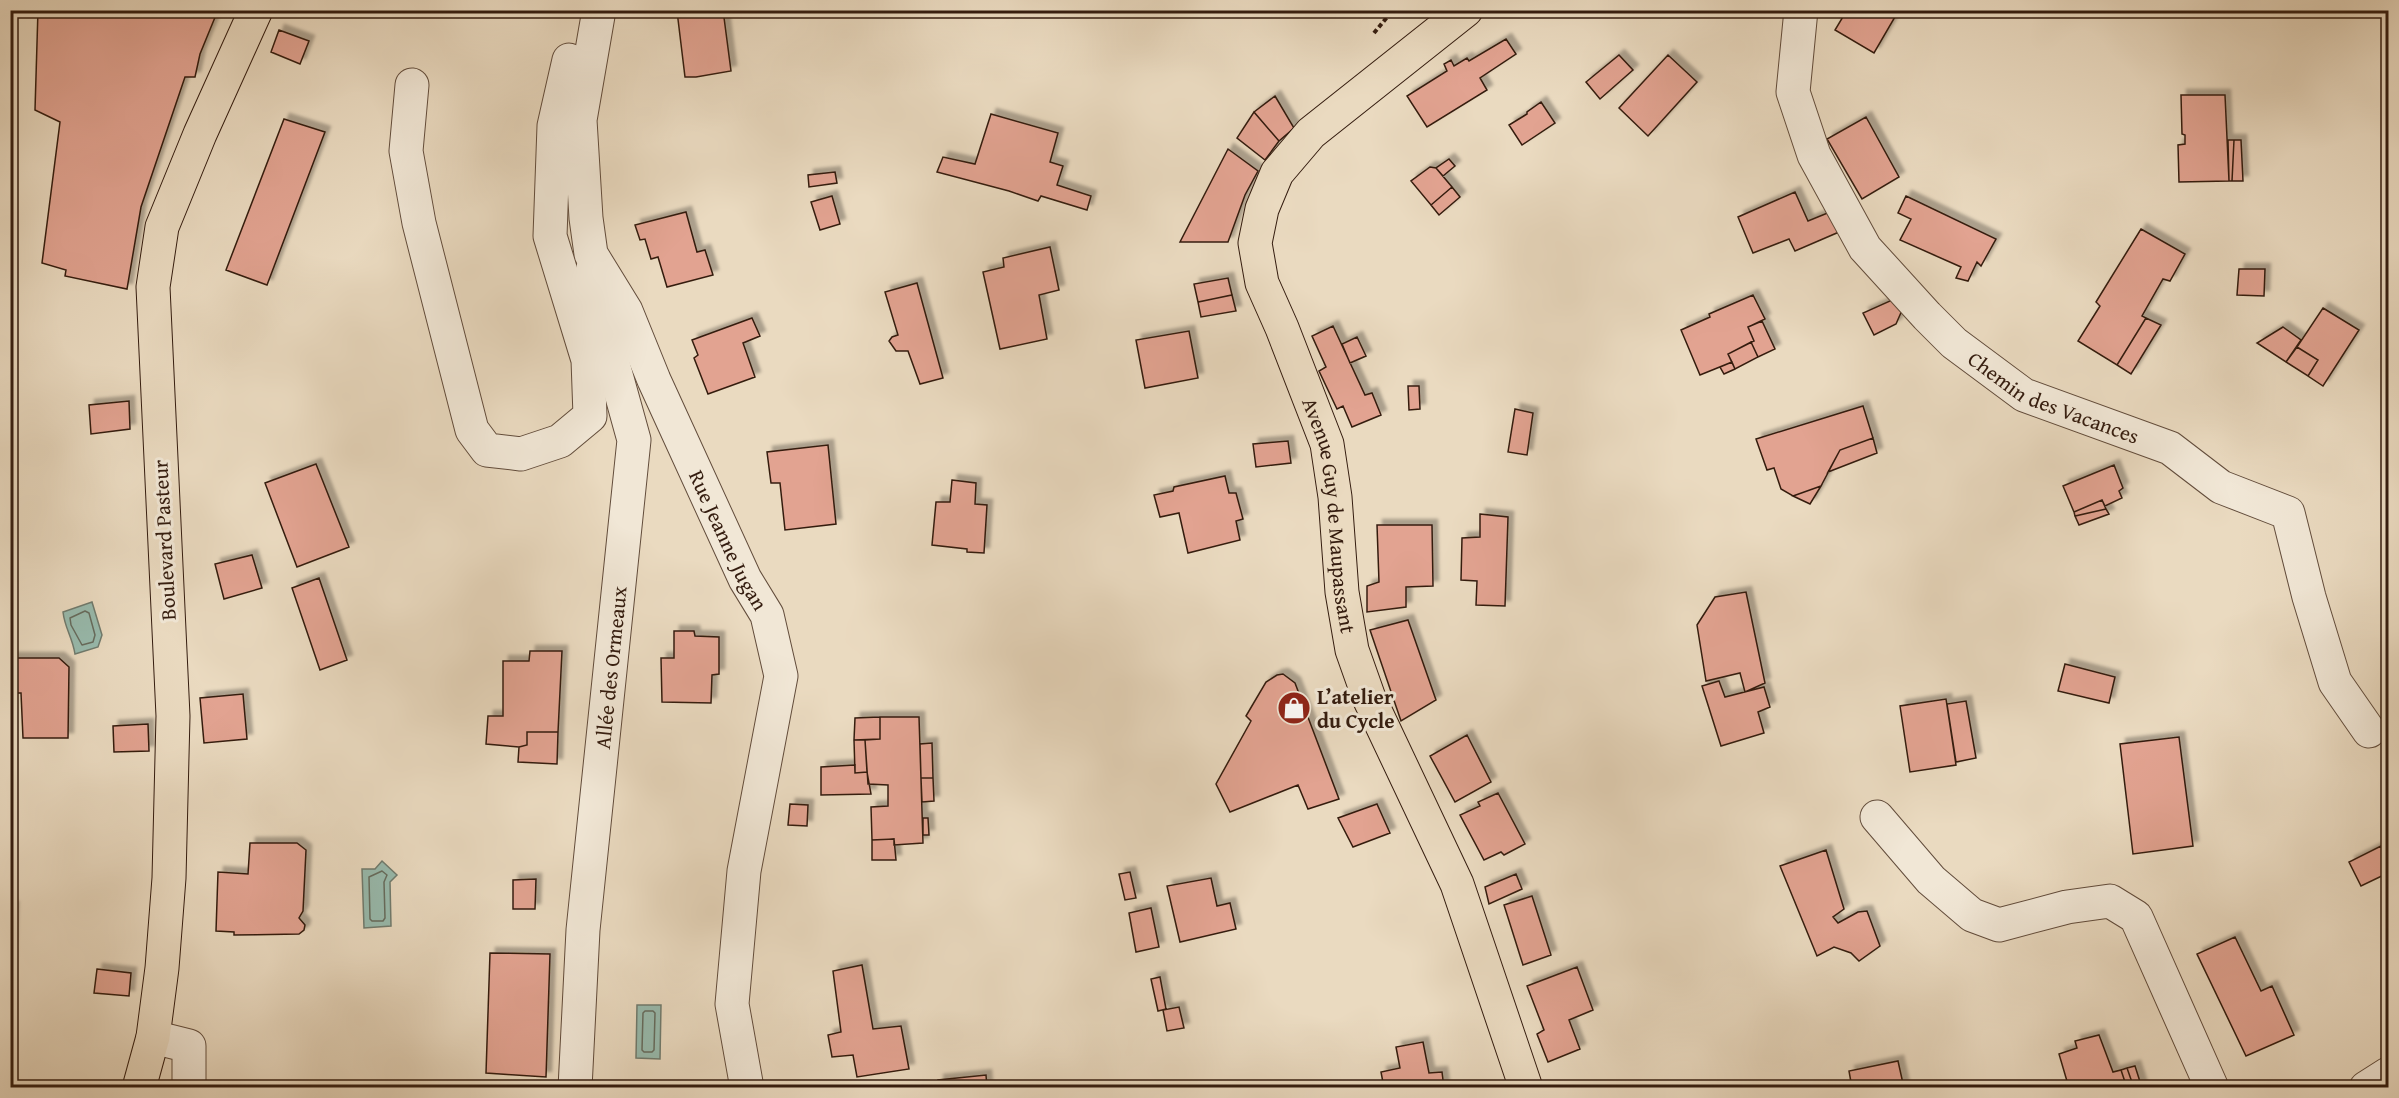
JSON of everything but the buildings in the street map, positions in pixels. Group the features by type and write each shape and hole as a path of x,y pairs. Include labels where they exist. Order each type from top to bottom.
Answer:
{"main road":[{"name":"Boulevard Pasteur","path":"139,1088 153,1037 162,968 169,878 173,716 153,287 162,228 200,134 256,10"},
{"name":"Avenue Guy de Maupassant","path":"1466,10 1311,133 1277,173 1262,209 1255,243 1262,283 1328,444 1335,497 1342,592 1352,650 1369,698 1457,884 1526,1088"}],"street":[{"name":"Chemin des Vacances","path":"1801,10 1792,92 1814,155 1865,248 1954,343 2024,395 2170,448 2221,487 2288,513 2309,597 2335,682 2369,731"},
{"path":"412,85 406,150 419,223 472,430 487,450 521,454 560,441 590,416 588,360 550,236 554,126 577,27 598,14"},
{"name":"Rue Jeanne Jugan","path":"598,14 580,120 586,218 591,254 626,311 654,380 745,579 767,615 781,676 744,871 732,1004 747,1088"},
{"name":"Allée des Ormeaux","path":"575,1088 583,930 634,440 600,316 591,254"},
{"path":"1877,817 1931,880 1972,915 1999,925 2067,907 2110,901 2136,917 2212,1088"},
{"path":"153,1037 189,1046 189,1088"},
{"path":"2366,1088 2388,1074"}],"water":[{"path":"92,602 102,635 98,647 75,654 63,612"},
{"path":"382,861 397,875 390,882 391,926 364,928 362,869 375,869"},
{"path":"637,1005 661,1005 660,1059 636,1058"}],"place":[{"name":"L’atelier du Cycle","path":"1294,708"}]}
